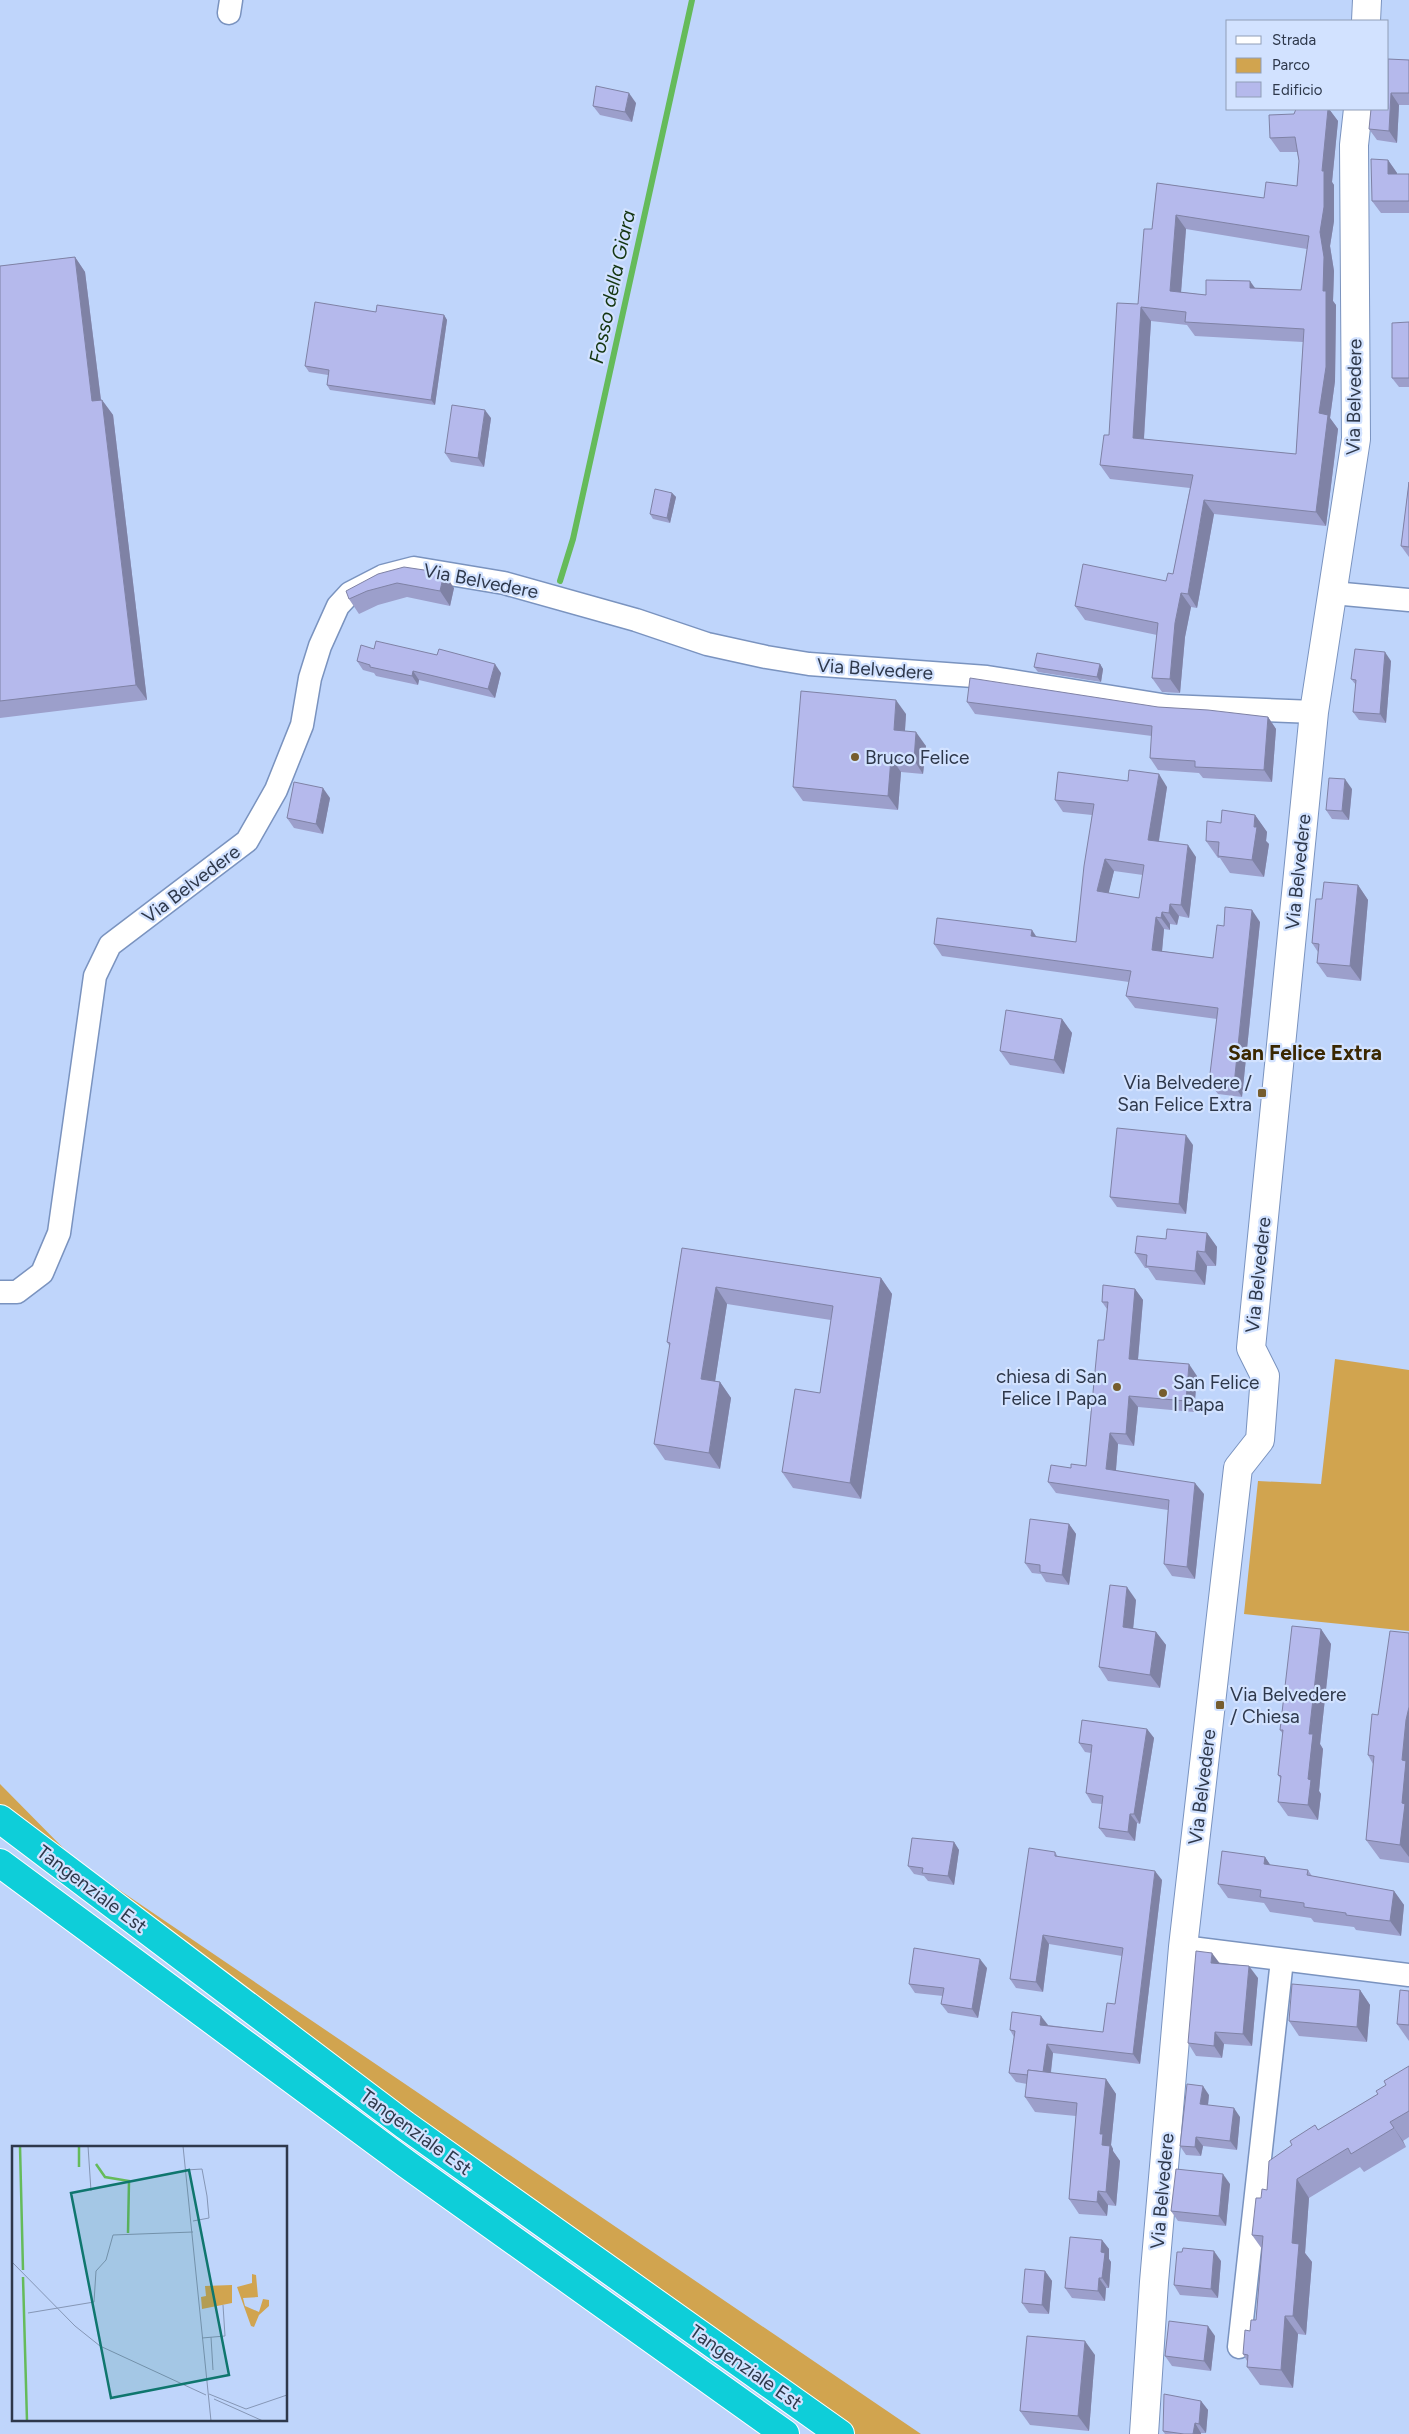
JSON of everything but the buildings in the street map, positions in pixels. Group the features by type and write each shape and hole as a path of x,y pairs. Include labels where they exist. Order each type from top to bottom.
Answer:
{"highway":[{"name":"Tangenziale Est","path":"0,1819 405,2125 840,2434"},
{"name":"Tangenziale Est","path":"0,1863 408,2165 785,2434"}],"street":[{"path":"1366,20 1367,0"},
{"name":"Via Belvedere","path":"1144,2434 1154,2282 1183,1948 1238,1468 1260,1440 1265,1376 1251,1348 1314,712 1356,439 1354,145 1358,110"},
{"name":"Via Belvedere","path":"0,1292 17,1292 42,1273 59,1233 95,976 110,946 247,841 276,790 302,725 310,678 326,629 338,606 350,593 383,576 414,568 504,583 636,620 706,644 736,652 800,662 987,677 1168,706 1314,712"},
{"path":"1333,593 1409,600"},
{"path":"1183,1948 1409,1975"},
{"path":"1239,2347 1282,1960"}],"green space":[{"path":"1335,1359 1409,1370 1409,1631 1244,1614 1258,1481 1321,1484"},
{"path":"0,1784 75,1860 921,2434 852,2434 0,1814"}],"waterway":[{"name":"Fosso della Giara","path":"560,581 573,539 692,0"}],"place":[{"name":"Bruco Felice","path":"855,757"},
{"name":"Via Belvedere / San Felice Extra","path":"1262,1093"},
{"name":"chiesa di San Felice I Papa","path":"1117,1387"},
{"name":"San Felice I Papa","path":"1163,1393"},
{"name":"Via Belvedere / Chiesa","path":"1220,1705"}],"district":[{"name":"San Felice Extra","path":"1305,1052"}]}
